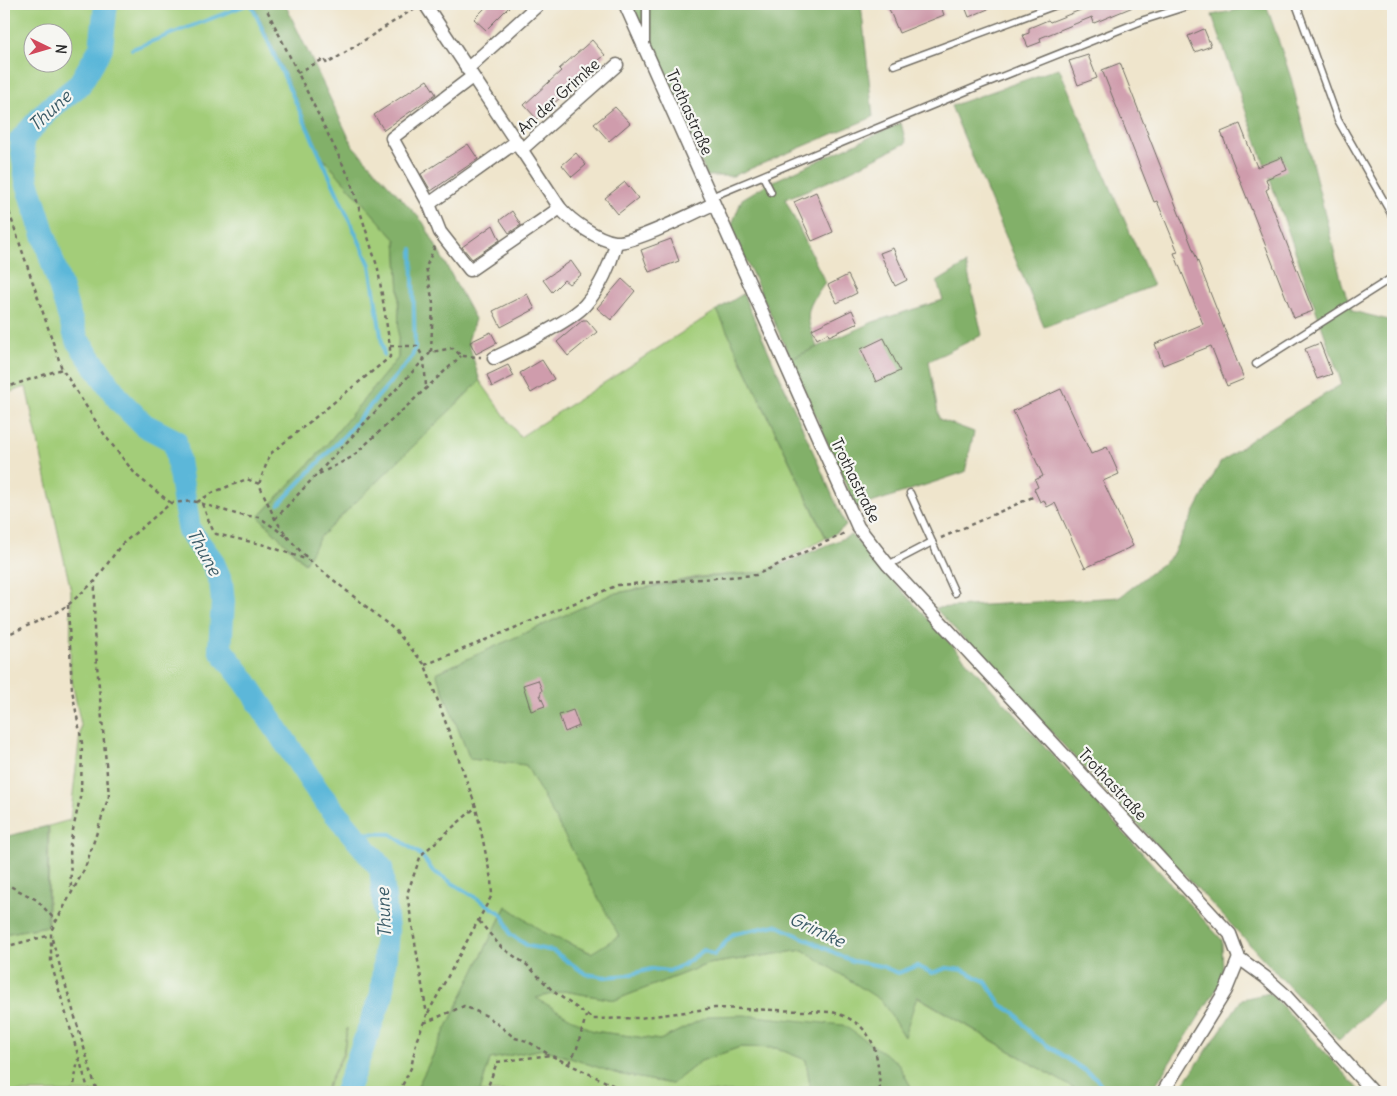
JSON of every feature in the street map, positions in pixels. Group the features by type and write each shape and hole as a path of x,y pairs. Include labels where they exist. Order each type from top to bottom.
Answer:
{"street":[{"name":"An der Grimke","path":"426,4 560,208 569,219 585,230 616,242"},
{"path":"539,4 470,73 392,138 429,204 440,232 470,270 560,208"},
{"name":"Trothastraße","path":"625,4 711,201 858,527 888,565 1230,934 1239,958"},
{"name":"An der Grimke","path":"429,204 519,146 617,65"},
{"path":"494,358 517,347 586,304 611,262 616,242 648,234 711,201"},
{"path":"1163,1092 1226,990 1239,958 1265,977 1282,993 1372,1092"}],"lane":[{"path":"646,4 646,52"},
{"path":"894,65 1059,4"},
{"path":"711,201 763,176 1144,20 1194,4"},
{"path":"1296,4 1338,120 1393,217"},
{"path":"763,176 771,192"},
{"path":"1256,364 1393,277"},
{"path":"910,493 955,593"},
{"path":"888,565 932,542"}],"path":[{"path":"264,4 350,179 378,269 390,357 270,454 259,484 275,520 289,539 310,561 395,630 425,664 476,807 492,879 492,895 427,1015 417,1039 411,1068 399,1092"},
{"path":"297,73 324,59 327,64 422,4"},
{"path":"4,197 62,369 106,437 136,475 171,503"},
{"path":"431,352 433,304 426,267 440,232"},
{"path":"390,346 418,346 424,359 426,387"},
{"path":"275,520 431,352 453,348 461,356 494,358"},
{"path":"316,475 352,457 461,356"},
{"path":"4,388 62,369"},
{"path":"197,502 214,492 247,480 259,484"},
{"path":"932,542 1035,496"},
{"path":"4,636 50,616 68,605 95,581 121,545 171,503 193,501 239,515 259,517 289,539"},
{"path":"202,503 210,519 211,528 216,534 265,545 310,561"},
{"path":"425,664 618,585 756,575 858,527"},
{"path":"89,1092 51,963 51,935 56,921 85,868 109,796 94,632 95,581"},
{"path":"68,605 72,690 82,743 81,793 70,844 72,892"},
{"path":"427,1015 407,894 421,855 476,807"},
{"path":"4,883 37,900 56,921"},
{"path":"479,920 501,948 527,965 554,992 586,1016 593,1019 639,1018 715,1008 845,1015 868,1032 878,1056 880,1092"},
{"path":"4,947 51,935"},
{"path":"51,935 97,1092"},
{"path":"424,1023 464,1006 487,1016 515,1038 527,1041 550,1055 627,1092"},
{"path":"569,1063 577,1048 586,1016"},
{"path":"486,1092 497,1062 550,1055"},
{"path":"73,1092 79,1057"}],"green space":[{"path":"4,4 253,4 322,157 396,240 399,293 398,358 323,449 259,517 304,563 320,537 480,381 520,437 717,310 826,538 764,572 698,577 612,594 436,673 470,759 526,765 620,936 592,953 543,932 506,906 415,1092 325,1092 344,1053 347,1028 343,1053 324,1092 4,1092 4,934 48,926 49,826 70,820 81,725 70,672 71,591 26,387 4,394"},
{"path":"253,4 285,4 353,146 423,222 475,319 468,341 480,381 320,537 305,563 259,517 323,449 398,358 399,293 396,240 322,157"},
{"path":"632,4 861,4 873,117 733,176 707,176"},
{"path":"1266,4 1291,78 1342,283 1352,311 1393,321 1393,989 1339,1040 935,608 1120,597 1171,557 1220,463 1253,438 1342,384 1212,15"},
{"path":"1059,68 1153,286 1044,327 951,106"},
{"path":"901,123 906,143 827,182 785,199 825,282 813,300 809,313 810,327 817,347 791,359 731,227 742,199 767,184"},
{"path":"966,264 982,335 929,361 939,419 974,432 965,472 856,508 791,359 873,322 943,300 937,282"},
{"path":"743,294 846,526 827,539 717,310"},
{"path":"851,535 1222,940 1223,979 1151,1092 1080,1092 917,996 904,1037 882,1001 803,950 708,964 615,1000 564,991 536,998 593,1031 660,1040 709,1016 744,1015 843,1025 897,1062 914,1092 811,1092 806,1060 776,1048 740,1047 701,1061 672,1084 618,1074 543,1049 490,1059 480,1092 415,1092 506,906 543,932 591,953 619,936 526,765 470,759 436,673 612,594 698,578 764,572"},
{"path":"48,826 47,926 4,934 4,837"},
{"path":"803,950 883,1001 903,1036 916,996 1080,1092 914,1092 897,1062 709,1016 660,1040 593,1031 535,998 564,991 615,1000 708,964"},
{"path":"1270,993 1361,1092 1178,1092 1242,999"},
{"path":"740,1047 776,1048 806,1060 811,1092 480,1092 490,1059 543,1049 618,1074 672,1084 701,1061"}],"building":[{"path":"489,4 512,4 486,30 474,19"},
{"path":"887,4 940,4 944,15 899,33"},
{"path":"964,4 1000,4 969,17"},
{"path":"1087,4 1140,4 1094,23 1092,17 1040,38 1041,42 1028,47 1023,35 1029,33 1029,28 1088,7"},
{"path":"1204,29 1211,46 1195,52 1188,36"},
{"path":"592,40 605,55 560,94 562,96 537,119 524,105 561,71 559,69"},
{"path":"1088,55 1097,78 1078,85 1069,61"},
{"path":"1120,63 1244,379 1227,386 1211,346 1163,365 1155,344 1203,324 1174,253 1178,252 1157,201 1154,202 1102,70"},
{"path":"427,80 436,94 384,130 374,115"},
{"path":"615,107 630,123 609,141 594,124"},
{"path":"1240,124 1257,167 1282,157 1287,170 1266,179 1269,188 1266,190 1313,311 1294,318 1221,132"},
{"path":"468,144 478,159 431,191 421,174"},
{"path":"576,153 586,165 572,177 562,165"},
{"path":"625,182 638,198 618,214 605,198"},
{"path":"816,192 833,232 812,241 794,202"},
{"path":"512,211 521,225 509,233 500,220"},
{"path":"493,225 500,240 472,259 462,247"},
{"path":"671,239 679,261 649,272 641,250"},
{"path":"893,248 907,280 895,286 880,253"},
{"path":"571,261 581,275 569,284 564,280 552,292 543,280"},
{"path":"848,275 857,293 837,303 828,285"},
{"path":"622,279 635,291 611,320 597,308"},
{"path":"527,294 535,309 501,327 493,311"},
{"path":"852,310 858,323 829,336 828,333 817,339 812,329"},
{"path":"583,320 587,320 597,332 568,356 557,342"},
{"path":"491,332 497,343 476,354 470,342"},
{"path":"884,338 900,371 876,382 861,349"},
{"path":"1320,343 1332,374 1317,379 1305,349"},
{"path":"542,360 554,379 531,393 520,373"},
{"path":"508,365 514,376 492,387 487,375"},
{"path":"1061,389 1091,454 1107,447 1119,474 1103,481 1133,546 1085,568 1055,503 1047,507 1044,500 1040,502 1034,489 1038,487 1035,480 1043,476 1013,411"},
{"path":"538,680 542,690 540,695 545,706 531,711 523,685"},
{"path":"573,710 579,726 565,732 559,715"}],"waterway":[{"name":"Thune","path":"106,4 101,48 79,85 48,110 21,140 27,181 77,340 120,401 144,425 175,441 189,530 212,561 221,582 223,602 220,649 245,681 319,793 381,868 387,930 382,994 346,1092"},
{"path":"132,49 249,4"},
{"path":"251,4 370,265 384,355"},
{"path":"279,504 345,435 412,357 415,348 412,249"},
{"name":"Grimke","path":"351,833 391,834 421,855 433,871 499,912 505,919 510,934 528,946 553,951 586,974 605,977 628,975 651,969 669,971 683,965 704,950 714,955 733,934 776,925 852,961 881,966 898,973 917,966 932,973 947,968 963,970 986,982 1001,1005 1015,1013 1032,1035 1096,1078 1107,1092"}]}
